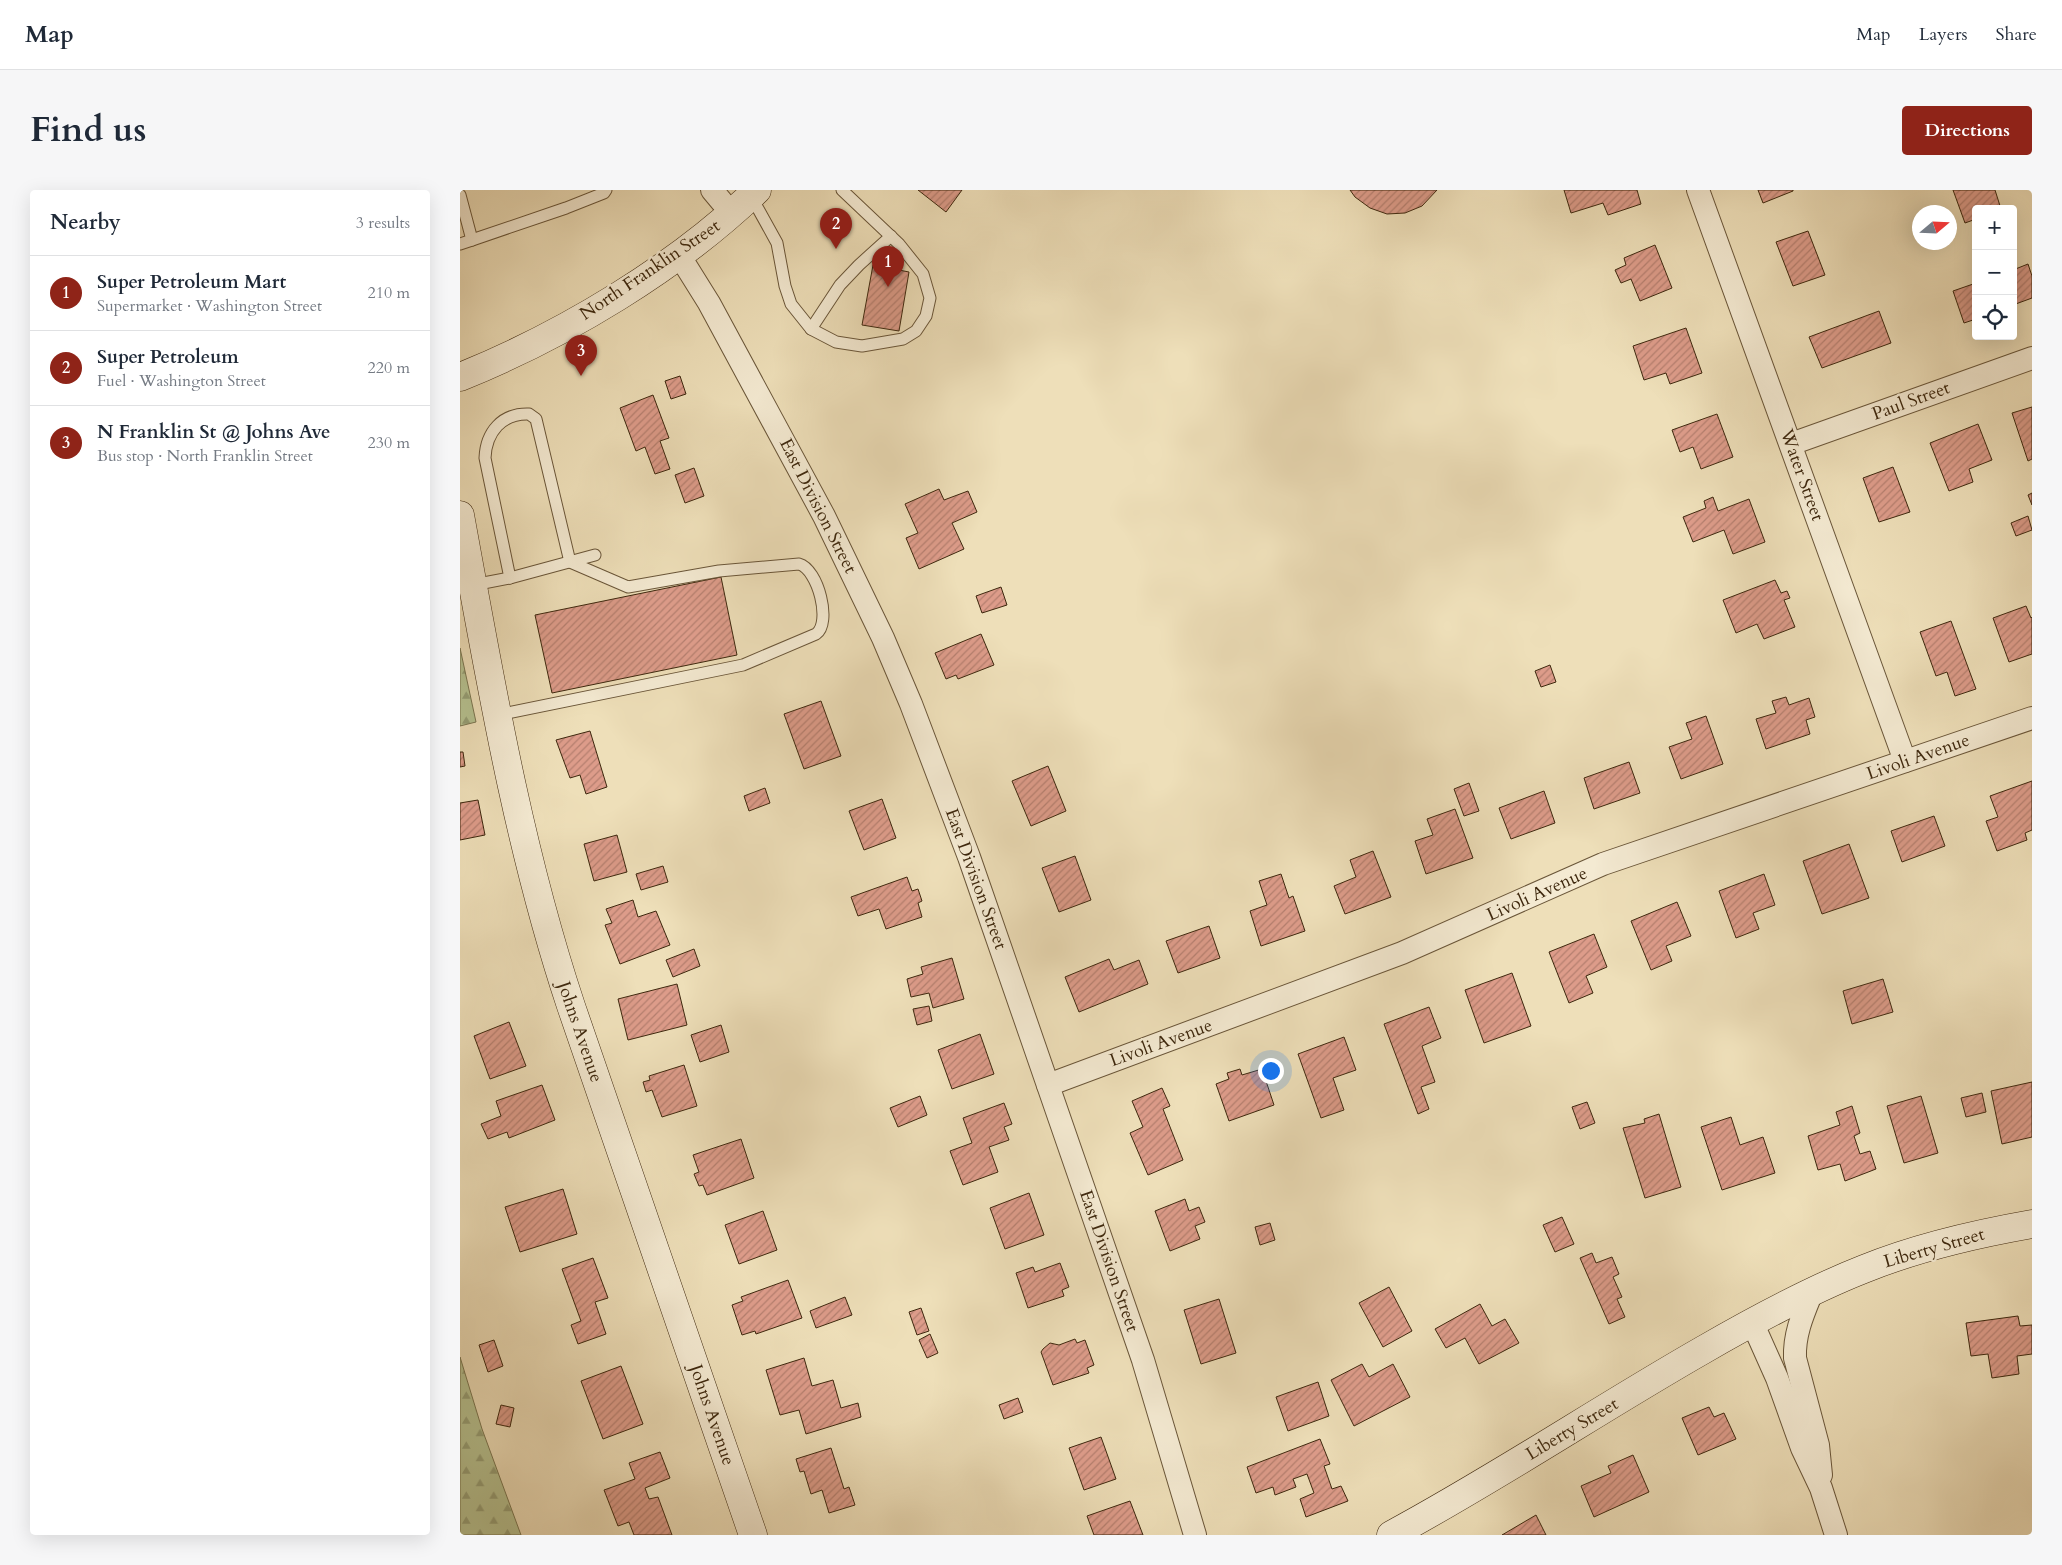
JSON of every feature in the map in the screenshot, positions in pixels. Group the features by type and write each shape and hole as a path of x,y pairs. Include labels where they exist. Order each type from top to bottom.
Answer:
{"street":[{"path":"712,190 747,200"},
{"name":"Water Street","path":"1698,190 1905,761"},
{"name":"North Franklin Street","path":"460,377 508,356 569,324 627,289 679,255 747,200"},
{"name":"East Division Street","path":"679,255 709,303 847,562 884,638 911,704 958,826 1154,1393 1195,1535"},
{"name":"Paul Street","path":"1791,444 2032,358"},
{"name":"Johns Avenue","path":"460,515 498,715 536,885 558,968 753,1535"},
{"name":"Livoli Avenue","path":"1048,1085 1394,956 1603,864 2032,718"},
{"name":"Liberty Street","path":"1391,1535 1752,1322 1812,1292 1865,1268 1921,1249 1980,1233 2032,1224"},
{"path":"1788,1374 1795,1358 1798,1325 1812,1292"},
{"path":"1752,1322 1788,1374 1795,1430 1821,1488 1836,1535"}],"lane":[{"path":"460,244 566,208 604,193 606,190"},
{"path":"747,200 777,243 785,286 791,304 811,329 836,342 862,346 904,339 916,331 926,316 930,298 923,274 899,244 842,190"},
{"path":"460,195 472,240"},
{"path":"811,329 840,285 891,236"},
{"path":"510,578 485,451 496,425 505,419 519,415 529,414 536,419 570,562"},
{"path":"473,585 510,578 595,556"},
{"path":"498,715 743,665 816,634 821,628 823,619 821,596 810,570 804,566 719,571 628,587 570,562"}],"green space":[{"path":"460,648 476,722 460,726"},
{"path":"460,1357 482,1429 521,1535 460,1535"}],"building":[{"path":"918,190 962,190 946,212"},
{"path":"1350,190 1437,190 1422,206 1405,213 1387,214 1370,208 1355,197"},
{"path":"1564,190 1637,190 1641,204 1608,215 1603,203 1571,213"},
{"path":"1758,190 1793,190 1793,191 1763,203"},
{"path":"1953,190 1995,190 2000,205 1972,205 1972,220 1965,223"},
{"path":"1808,231 1825,275 1793,286 1776,242"},
{"path":"1655,245 1672,288 1640,301 1631,279 1621,283 1615,270 1626,265 1624,258"},
{"path":"2028,264 2032,276 2032,298 2017,304 2017,295 2017,268"},
{"path":"873,265 909,272 899,331 862,325"},
{"path":"1972,284 1972,320 1964,323 1953,291"},
{"path":"1879,311 1891,343 1822,368 1809,337"},
{"path":"1686,328 1702,373 1670,384 1666,373 1644,380 1633,346"},
{"path":"680,376 686,394 671,399 665,381"},
{"path":"653,395 669,438 660,441 670,469 655,474 645,447 636,451 620,408"},
{"path":"2032,407 2032,459 2028,461 2012,413"},
{"path":"1717,414 1733,457 1701,469 1693,447 1680,452 1672,430"},
{"path":"1978,424 1992,460 1969,469 1973,482 1949,491 1930,443"},
{"path":"1893,467 1910,512 1879,522 1863,478"},
{"path":"694,468 704,496 685,503 675,475"},
{"path":"939,489 944,500 968,491 977,512 952,523 964,549 919,569 906,538 918,533 905,504"},
{"path":"2032,493 2032,505 2028,495"},
{"path":"1713,497 1718,511 1749,499 1765,542 1733,554 1724,530 1693,542 1683,517 1706,508 1704,501"},
{"path":"2028,516 2032,530 2016,536 2011,523"},
{"path":"721,577 737,655 552,693 535,615"},
{"path":"1775,580 1781,593 1787,591 1790,598 1784,600 1795,627 1764,639 1757,624 1736,633 1723,600"},
{"path":"1001,587 1007,605 982,613 976,596"},
{"path":"2026,606 2032,617 2032,654 2009,662 1993,618"},
{"path":"1951,621 1976,689 1955,696 1947,672 1936,676 1920,632"},
{"path":"981,634 994,665 958,679 956,675 946,679 935,653"},
{"path":"1550,665 1556,682 1541,687 1535,671"},
{"path":"1786,697 1789,705 1809,698 1815,717 1806,720 1810,734 1766,749 1756,719 1776,713 1772,701"},
{"path":"821,701 841,756 804,769 784,714"},
{"path":"1706,716 1723,764 1681,779 1669,747 1692,739 1686,723"},
{"path":"590,731 607,787 586,794 580,775 570,778 556,740"},
{"path":"460,752 463,752 465,766 460,767"},
{"path":"1629,762 1640,793 1594,809 1584,778"},
{"path":"1048,766 1066,811 1031,826 1012,781"},
{"path":"2032,781 2032,830 2025,833 2027,840 1997,851 1986,821 1998,817 1990,796"},
{"path":"1469,783 1479,811 1464,816 1454,789"},
{"path":"765,788 770,803 749,811 744,796"},
{"path":"1544,791 1555,823 1511,839 1499,808"},
{"path":"882,799 896,838 864,850 849,811"},
{"path":"478,800 485,835 460,840 460,803"},
{"path":"1455,809 1473,858 1426,874 1415,841 1433,835 1427,819"},
{"path":"1934,816 1945,846 1902,862 1891,831"},
{"path":"617,835 627,872 594,881 584,844"},
{"path":"1849,844 1869,898 1822,914 1803,861"},
{"path":"1373,851 1391,897 1345,914 1334,886 1356,877 1350,860"},
{"path":"1075,856 1091,900 1059,912 1042,868"},
{"path":"663,866 668,882 641,890 636,874"},
{"path":"1281,874 1289,898 1293,896 1305,931 1261,946 1250,911 1267,905 1259,881"},
{"path":"1764,874 1775,905 1753,913 1759,929 1736,938 1719,891"},
{"path":"907,877 912,891 918,889 922,901 918,903 922,917 886,929 879,909 858,916 851,897"},
{"path":"633,900 638,917 656,911 670,945 620,964 605,925 612,923 606,909"},
{"path":"1677,902 1691,936 1666,946 1672,961 1651,970 1631,921"},
{"path":"1209,926 1220,958 1178,973 1166,941"},
{"path":"1594,934 1607,967 1586,976 1593,993 1569,1003 1549,952"},
{"path":"694,949 700,966 673,977 666,960"},
{"path":"952,958 964,999 933,1008 929,993 911,997 907,979 923,974 921,967"},
{"path":"1109,959 1114,970 1139,960 1148,984 1079,1012 1065,977"},
{"path":"1512,973 1531,1026 1484,1043 1465,990"},
{"path":"1883,979 1893,1012 1852,1024 1843,991"},
{"path":"677,984 687,1025 628,1040 618,999"},
{"path":"929,1006 932,1021 917,1025 913,1009"},
{"path":"1429,1007 1441,1038 1422,1046 1435,1082 1421,1087 1429,1109 1418,1114 1384,1024"},
{"path":"509,1022 526,1066 490,1079 474,1036"},
{"path":"721,1025 729,1052 700,1062 691,1035"},
{"path":"980,1034 994,1074 952,1089 938,1050"},
{"path":"1344,1037 1356,1070 1333,1078 1344,1110 1321,1118 1298,1054"},
{"path":"684,1065 697,1106 662,1117 652,1090 646,1092 643,1082 650,1080 649,1076"},
{"path":"1240,1069 1242,1075 1262,1069 1274,1105 1229,1121 1216,1084 1229,1079 1227,1073"},
{"path":"2032,1082 2032,1137 2002,1144 1991,1091"},
{"path":"542,1085 555,1120 509,1138 507,1132 488,1139 481,1124 501,1116 496,1101"},
{"path":"1162,1088 1170,1106 1163,1109 1183,1160 1148,1175 1130,1133 1143,1127 1132,1101"},
{"path":"1982,1093 1986,1112 1966,1117 1961,1098"},
{"path":"920,1096 927,1115 898,1127 890,1108"},
{"path":"1921,1096 1938,1153 1904,1163 1887,1106"},
{"path":"1587,1102 1595,1123 1580,1129 1572,1107"},
{"path":"1004,1103 1012,1124 1004,1127 1009,1140 989,1147 998,1172 963,1185 950,1151 972,1143 963,1118"},
{"path":"1852,1106 1860,1133 1854,1136 1860,1154 1870,1151 1876,1169 1845,1181 1840,1164 1818,1170 1808,1136 1840,1125 1836,1112"},
{"path":"1659,1114 1681,1187 1645,1198 1623,1128 1645,1123 1644,1119"},
{"path":"1731,1117 1740,1145 1763,1137 1775,1173 1722,1190 1701,1127"},
{"path":"741,1139 754,1178 707,1195 703,1185 699,1186 694,1174 699,1172 693,1155"},
{"path":"563,1189 577,1234 520,1252 505,1207"},
{"path":"1029,1193 1044,1235 1005,1249 990,1208"},
{"path":"1185,1199 1189,1211 1199,1207 1205,1222 1195,1226 1200,1239 1170,1251 1155,1211"},
{"path":"763,1211 777,1250 739,1264 725,1225"},
{"path":"1562,1217 1574,1244 1555,1252 1543,1225"},
{"path":"1270,1223 1275,1240 1260,1245 1255,1227"},
{"path":"1592,1253 1596,1263 1612,1257 1619,1274 1613,1277 1622,1297 1617,1299 1625,1317 1609,1324 1580,1258"},
{"path":"593,1258 608,1298 595,1302 606,1334 578,1344 571,1325 581,1321 562,1269"},
{"path":"1060,1263 1069,1287 1062,1290 1064,1296 1028,1308 1016,1273 1033,1267 1035,1272"},
{"path":"788,1280 802,1318 756,1334 755,1331 742,1335 732,1305 743,1301 741,1297"},
{"path":"1389,1287 1412,1331 1383,1347 1359,1303"},
{"path":"845,1297 852,1315 816,1328 810,1311"},
{"path":"1219,1299 1236,1353 1201,1364 1184,1310"},
{"path":"1480,1304 1492,1326 1505,1319 1519,1343 1479,1364 1465,1338 1446,1348 1435,1329"},
{"path":"921,1308 929,1331 917,1335 909,1312"},
{"path":"2018,1316 2020,1326 2032,1325 2032,1354 2017,1356 2019,1374 1992,1378 1988,1354 1971,1356 1966,1323"},
{"path":"930,1334 938,1353 927,1358 919,1340"},
{"path":"1075,1339 1077,1343 1085,1340 1094,1365 1087,1368 1089,1373 1053,1385 1041,1352 1050,1343 1059,1345"},
{"path":"494,1340 503,1366 488,1372 479,1345"},
{"path":"804,1358 812,1386 833,1380 841,1408 858,1403 861,1417 806,1434 799,1410 780,1415 766,1370"},
{"path":"1362,1364 1369,1377 1393,1364 1410,1397 1354,1426 1331,1380"},
{"path":"621,1366 643,1424 603,1439 581,1381"},
{"path":"1318,1382 1329,1416 1288,1431 1276,1397"},
{"path":"1018,1398 1023,1412 1004,1419 999,1405"},
{"path":"501,1405 514,1408 510,1427 496,1424"},
{"path":"1709,1407 1714,1417 1724,1413 1736,1439 1698,1455 1682,1418"},
{"path":"1101,1437 1116,1479 1084,1490 1069,1448"},
{"path":"1320,1439 1330,1464 1324,1466 1332,1489 1341,1486 1348,1501 1306,1517 1300,1499 1314,1493 1307,1474 1293,1479 1296,1487 1275,1495 1273,1487 1256,1493 1247,1467"},
{"path":"831,1448 844,1489 849,1487 855,1505 829,1513 822,1490 811,1494 804,1471 800,1472 796,1459"},
{"path":"660,1452 670,1478 645,1488 649,1499 658,1497 672,1535 634,1535 629,1522 618,1526 604,1490 635,1479 629,1463"},
{"path":"1633,1455 1649,1492 1594,1517 1581,1486 1611,1473 1608,1466"},
{"path":"1130,1501 1143,1535 1094,1535 1087,1516"},
{"path":"1536,1515 1546,1535 1502,1535"}],"place":[{"name":"Super Petroleum","path":"836,249"},
{"name":"Super Petroleum Mart","path":"888,287"},
{"name":"N Franklin St @ Johns Ave","path":"581,376"}]}
